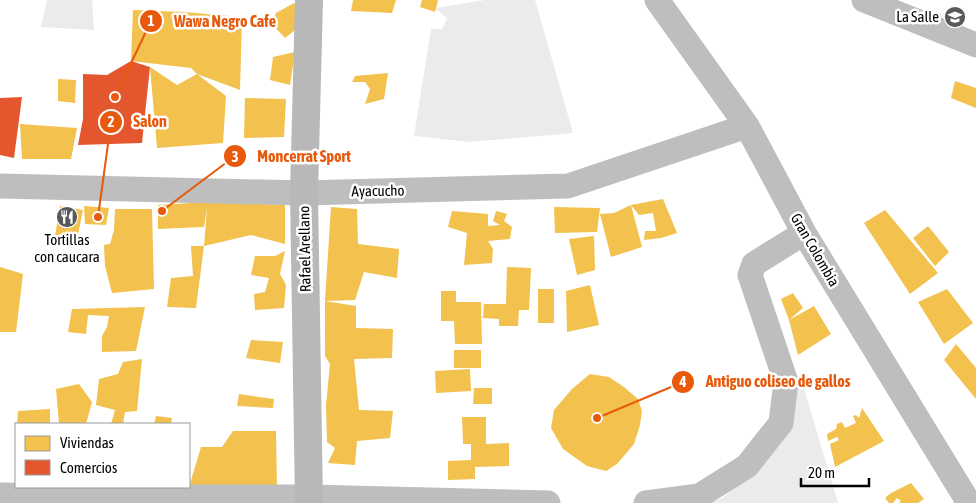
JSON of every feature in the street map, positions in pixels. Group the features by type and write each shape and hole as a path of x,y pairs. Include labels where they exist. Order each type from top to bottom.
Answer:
{"main road":[{"name":"Rafael Arellano","path":"309,0 304,192 309,500"}],"street":[{"name":"Gran Colombia","path":"657,0 746,126 804,233 969,503"},
{"path":"864,0 976,45"},
{"name":"Ayacucho","path":"0,186 304,192 568,186 746,126"},
{"path":"646,503 698,496 747,466 781,423 786,382 750,275 754,264 804,233"},
{"path":"0,494 548,503"}],"shaded area":[{"path":"47,0 92,0 94,30 41,27"},
{"path":"485,0 535,0 573,133 470,142 414,136 431,29 442,29 447,18 435,8"},
{"path":"800,375 838,503 709,503 723,498 781,444"}],"building: Viviendas":[{"path":"353,0 396,0 392,13 351,11"},
{"path":"422,0 438,0 435,12 420,7"},
{"path":"294,3 305,22 285,38 272,24 276,13"},
{"path":"133,10 242,17 240,90 197,74 191,68 131,61"},
{"path":"295,52 290,85 270,80 273,57"},
{"path":"150,67 177,85 197,74 226,96 223,143 157,148"},
{"path":"388,73 384,99 365,104 370,89 365,82 352,82 355,76"},
{"path":"58,79 76,80 75,103 58,101"},
{"path":"955,81 976,88 976,108 951,98"},
{"path":"245,98 286,99 284,137 244,138"},
{"path":"20,124 77,128 71,159 22,159"},
{"path":"663,199 677,233 661,238 644,240 645,231 656,231 653,213 639,215 631,205"},
{"path":"207,202 285,205 285,244 251,235 204,246 207,208 204,227 158,229 158,205"},
{"path":"631,205 642,247 611,257 600,214 614,213"},
{"path":"60,206 83,210 76,244 54,242"},
{"path":"84,206 109,208 106,225 85,224"},
{"path":"331,207 357,209 358,244 399,249 397,278 364,272 355,300 325,301"},
{"path":"554,207 600,208 597,232 555,233"},
{"path":"115,209 152,209 154,289 112,293 105,266 104,245 110,244 114,230"},
{"path":"885,210 938,273 910,294 864,223"},
{"path":"452,211 488,214 488,226 500,225 493,221 496,211 507,214 504,221 512,227 510,239 488,241 493,249 492,263 464,265 467,233 448,227"},
{"path":"928,226 949,252 935,266 913,238"},
{"path":"594,236 595,270 577,275 569,239"},
{"path":"191,246 204,246 196,308 167,307 171,278 193,276"},
{"path":"285,251 280,274 286,285 284,308 255,310 254,294 265,292 269,278 251,275 255,256 275,256"},
{"path":"0,267 23,274 16,332 0,332"},
{"path":"507,267 531,268 529,310 519,310 518,326 499,326 499,319 483,318 484,304 506,304"},
{"path":"590,285 599,325 567,332 566,291"},
{"path":"538,289 554,289 554,323 538,323"},
{"path":"947,289 973,323 944,344 918,302"},
{"path":"441,291 456,291 456,302 481,302 482,344 455,344 454,321 441,321"},
{"path":"793,293 803,308 789,320 781,299"},
{"path":"325,301 356,306 356,328 393,329 392,358 354,359 359,410 393,411 390,438 357,441 355,465 328,463 335,448 327,442 326,405 330,364 325,356"},
{"path":"814,306 831,334 798,355 789,320"},
{"path":"145,307 136,351 102,352 102,336 107,327 109,316 88,315 86,334 68,332 72,309"},
{"path":"251,340 283,342 280,363 246,358"},
{"path":"956,344 976,368 976,399 944,360"},
{"path":"454,350 481,350 481,368 454,368"},
{"path":"142,359 137,411 125,412 123,423 111,423 115,410 96,405 99,379 118,374 123,362"},
{"path":"470,369 471,391 436,393 435,371"},
{"path":"590,374 609,377 624,387 638,399 642,411 634,444 617,464 606,471 587,466 563,449 551,428 554,410 572,389"},
{"path":"79,384 92,402 86,423 59,423 56,389"},
{"path":"474,388 492,388 492,404 473,404"},
{"path":"239,394 274,399 273,408 237,406"},
{"path":"862,408 884,441 835,467 830,444 839,440 837,437 828,441 827,434 836,429 837,424 842,422 845,428 856,423 853,416 856,415 859,418"},
{"path":"50,409 50,423 17,423 18,411"},
{"path":"156,416 172,418 171,423 154,423"},
{"path":"462,417 486,417 486,444 509,443 509,466 475,467 475,479 448,480 448,461 471,460 471,444 463,444"},
{"path":"233,431 276,431 277,489 190,487 201,447 222,447"},
{"path":"911,483 924,499 918,503 899,503 901,501 897,498 893,503 889,503 885,498 891,493"}],"building: Comercios":[{"path":"131,61 150,67 142,143 78,145 83,119 83,74 107,75"},
{"path":"22,97 14,158 0,155 0,98"}],"place":[{"name":"La Salle","path":"955,17"},
{"name":"Wawa Negro Cafe","path":"115,97"},
{"name":"Moncerrat Sport","path":"162,211"},
{"name":"Tortillas con caucara","path":"67,217"},
{"name":"Salon","path":"98,217"},
{"name":"Antiguo coliseo de gallos","path":"597,418"}]}
